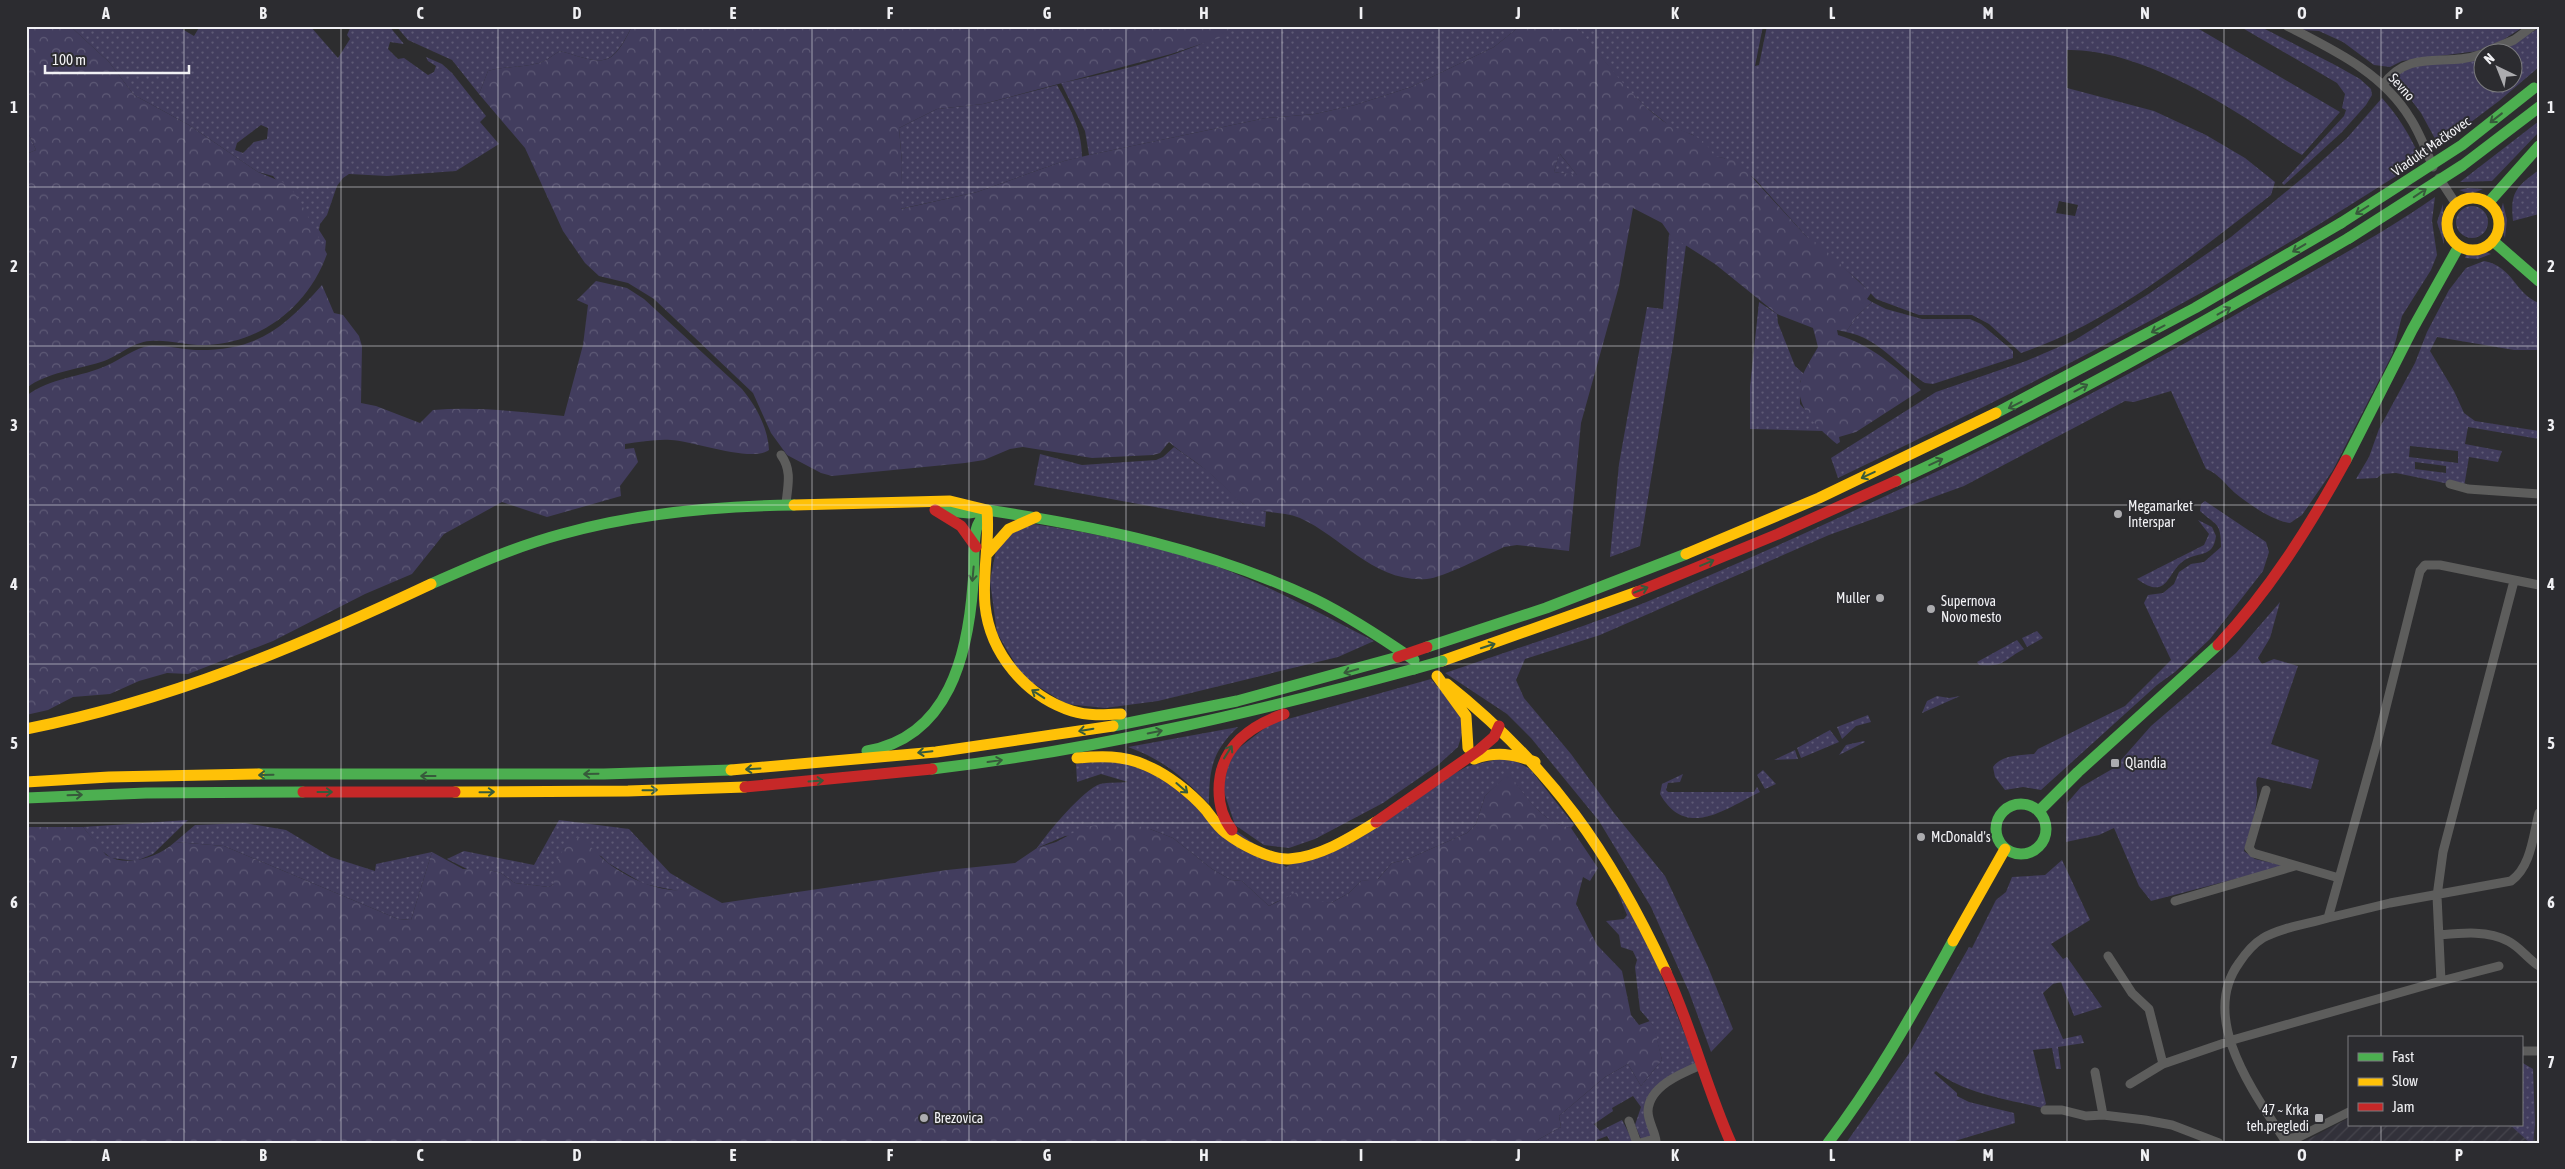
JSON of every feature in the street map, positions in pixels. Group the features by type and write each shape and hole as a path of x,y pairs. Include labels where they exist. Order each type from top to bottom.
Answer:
{"main road":[{"name":"Viadukt Mačkovec","path":"26,782 139,776 597,774 802,766 1008,743 1185,712 1398,657 1496,626 1656,568 1797,508 1958,434 2194,310 2341,223 2462,145 2537,86"},
{"path":"26,798 145,792 680,790 876,777 1039,754 1237,716 1322,695 1442,661 1562,620 1662,582 1803,523 1974,444 2223,312 2349,238 2463,165 2539,107"},
{"path":"2488,202 2539,146"},
{"path":"2468,198 2482,198 2488,202 2497,213 2499,220 2497,235 2493,241 2480,249 2465,249 2452,241 2446,225 2447,216 2456,204 2468,198"},
{"path":"2493,241 2539,281"},
{"path":"2039,811 2092,758 2202,661 2271,582 2341,472 2421,311 2459,246"},
{"path":"881,504 910,500 965,503 987,510 1118,532 1215,558 1260,574 1299,591 1388,640 1438,676 1499,726 1535,762 1590,830 1642,919 1686,1017 1701,1065 1731,1143"},
{"path":"26,729 134,705 237,670 304,643 496,556 561,534 613,521 682,511 786,503 881,504 969,513 987,510"},
{"path":"935,510 961,526 976,547"},
{"path":"802,766 821,757 872,751 899,740 921,727 941,706 955,682 964,658 977,527 987,510"},
{"path":"987,510 989,528 985,607 992,636 1003,661 1028,687 1050,702 1092,716 1110,716 1160,708 1185,712"},
{"path":"987,554 1009,529 1036,517"},
{"path":"1438,676 1465,712 1470,729 1468,748"},
{"path":"1243,843 1229,826 1220,808 1218,785 1220,765 1233,744 1249,729 1270,718 1306,707 1322,695"},
{"path":"1455,767 1468,748 1485,732 1499,726"},
{"path":"1039,754 1059,760 1099,755 1127,758 1150,765 1174,781 1200,804 1226,833 1255,851 1272,858 1291,859 1315,852 1378,820 1489,741 1499,726"},
{"path":"1455,767 1489,753 1499,752 1518,755 1535,762"},
{"path":"2018,804 2032,806 2039,811 2044,818 2046,835 2037,849 2021,855 2005,849 1996,834 1996,826 2004,811 2018,804"},
{"path":"1829,1140 1891,1053 2005,849"}],"street":[{"name":"Sevno","path":"2287,26 2343,56 2372,74 2383,85 2409,116 2434,169 2456,204"},
{"path":"2509,42 2533,26"},
{"path":"2383,85 2397,68 2410,63 2472,55"},
{"path":"781,455 787,464 789,473 786,503"},
{"path":"2450,484 2468,489 2539,494"},
{"path":"2328,918 2378,738 2413,591 2420,571 2425,565 2432,564 2539,585"},
{"path":"2442,981 2436,896 2443,852 2514,581"},
{"path":"2266,790 2249,848 2253,853 2339,878"},
{"path":"2348,1112 2299,1137 2284,1139 2257,1095 2230,1041 2224,1015 2224,995 2227,982 2244,956 2264,938 2328,918 2390,903 2511,881 2520,875 2525,866 2539,813"},
{"path":"2175,901 2295,866"},
{"path":"2439,935 2478,934 2503,939 2509,941 2539,966"},
{"path":"2108,956 2132,993 2149,1009 2163,1064"},
{"path":"2130,1084 2163,1064 2230,1041 2499,966"},
{"path":"2522,1052 2539,1051"},
{"path":"1656,1142 1648,1113 1650,1102 1663,1085 1701,1065"},
{"path":"2095,1072 2103,1115"},
{"path":"2045,1110 2062,1110 2086,1116 2103,1115 2172,1126 2219,1143"},
{"path":"1629,1121 1639,1143 1651,1140 1656,1142"}],"shaded area":[{"path":"2348,1119 2348,1126 2522,1126 2522,1124 2534,1124 2535,1143 2301,1143"}],"green space":[{"path":"26,26 70,26 109,62 134,95 189,125 258,172 287,184 299,199 327,254 319,272 296,305 264,329 227,343 193,345 164,341 143,342 107,360 44,378 26,388 26,154 36,150 26,128"},
{"path":"70,26 177,26 194,36 200,26 310,26 338,58 350,39 347,35 351,26 389,26 404,44 390,42 388,49 398,59 404,58 428,75 434,72 436,66 428,61 426,57 442,64 452,73 486,116 480,122 499,144 456,171 387,176 349,174 337,186 327,215 320,224 319,230 326,241 325,251 308,219 273,176 258,172 189,125 134,95 109,62","holes":["261,125 268,128 267,139 254,142 243,153 235,150 237,143"]},
{"path":"396,26 632,26 617,51 611,57 604,60 595,60 560,51 539,63 488,71 479,94 452,60 408,40"},
{"path":"632,26 1235,26 1219,38 1171,54 983,104 937,109 899,128 902,163 901,209 977,192 1064,161 1089,155 1266,118 1315,114 1355,105 1411,87 1494,47 1520,26 1576,26 1647,108 1667,123 1703,141 1714,156 1737,161 1806,236 1821,246 1871,293 1867,299 1872,302 1857,316 1846,332 1837,330 1838,335 1872,350 1921,390 1856,432 1839,437 1840,442 1837,444 1810,417 1801,401 1799,392 1801,378 1818,347 1813,328 1777,314 1715,264 1671,236 1662,223 1633,208 1619,286 1581,423 1569,551 1517,545 1504,547 1465,566 1434,578 1408,578 1391,574 1360,557 1300,518 1263,511 1242,503 1199,464 1169,442 1160,453 1153,455 1092,458 1023,447 1010,449 984,460 965,463 832,476 821,473 787,455 771,433 753,393 654,299 628,283 599,276 585,263 563,231 525,148 479,94 488,71 539,63 560,51 586,58 604,60 618,51","holes":["1560,154 1577,175 1554,172"]},
{"path":"1235,26 1520,26 1494,47 1411,87 1355,105 1315,114 1266,118 1089,155 1085,131 1061,83 1127,68 1175,54 1218,36"},
{"path":"1576,26 1763,26 1755,66 1759,65 1767,26 2199,26 2199,29 2340,112 2302,155 2225,105 2182,82 2136,62 2112,55 2067,50 2067,88 2154,111 2206,135 2245,158 2275,182 2271,195 2182,263 2121,305 2056,339 2021,353 1989,324 1972,315 1919,315 1876,299 1859,281 1806,236 1755,179 1724,158 1714,157 1693,135 1671,127 1626,88","holes":["2059,201 2078,205 2075,216 2056,213"]},
{"path":"2239,26 2259,26 2337,66 2360,79 2371,89 2372,95 2366,105 2342,132 2284,185 2282,183 2344,116 2346,110 2342,108 2345,94 2337,83"},
{"path":"2295,26 2525,26 2499,42 2472,42 2472,52 2402,61 2390,67 2374,65 2343,42 2319,31 2303,30"},
{"path":"2539,28 2539,67 2522,81 2522,42 2515,42"},
{"path":"2472,59 2472,92 2510,92 2439,146 2421,113 2399,84 2397,74 2408,67"},
{"path":"1057,85 1078,128 1082,157 1064,161 977,192 900,209 902,163 899,128 937,109 983,104"},
{"path":"2382,98 2404,127 2421,159 2409,168 2299,237 2119,338 1838,478 1831,458 1936,392 2026,361 2075,340 2150,293 2231,237 2305,176 2347,138"},
{"path":"2539,121 2539,132 2492,181 2460,182"},
{"path":"26,128 36,150 26,154"},
{"path":"1559,153 1578,176 1554,172"},
{"path":"2539,170 2539,214 2513,221 2512,211 2516,191"},
{"path":"2468,188 2483,189 2471,194 2459,190"},
{"path":"2435,197 2432,221 2437,255 2431,270 2402,316 2392,355 2333,470 2302,515 2290,523 2276,519 2254,507 2235,493 2218,476 2206,469 2171,391 2134,402 2125,401 1964,486 1829,535 1600,635 1525,659 1516,680 1524,698 1571,754 1614,813 1665,876 1708,967 1733,1029 1711,1052 1689,992 1651,907 1599,821 1531,738 1507,714 1445,673 1570,631 1644,603 1795,538 1944,468 2091,394 2163,355 2361,244"},
{"path":"2503,203 2507,220 2505,238 2501,221"},
{"path":"2443,204 2444,244 2437,222"},
{"path":"2472,206 2484,210 2488,222 2484,234 2472,238 2460,234 2456,222 2460,210"},
{"path":"1669,234 1686,245 1672,351 1640,546 1610,557 1619,464 1647,307 1663,309"},
{"path":"2484,251 2491,254 2478,259 2465,258 2467,253"},
{"path":"2484,261 2494,264 2508,274 2524,293 2539,303 2539,350 2514,350 2437,337 2430,351 2454,391 2464,413 2475,421 2539,431 2539,439 2468,427 2465,444 2502,451 2498,462 2469,457 2464,487 2396,473 2382,474 2377,478 2356,479 2369,457 2379,429 2415,363 2427,332 2449,290 2466,268","holes":["2410,446 2458,451 2458,463 2409,457","2415,462 2446,466 2446,473 2415,469"]},
{"path":"596,281 627,288 644,299 742,389 760,418 769,450 750,454 736,453 671,440 625,444 625,449 634,448 638,462 620,486 621,496 547,517 502,502 444,534 412,574 365,594 273,641 188,674 167,673 139,681 110,694 73,697 48,710 26,715 26,396 45,385 108,365 144,347 160,346 195,350 217,349 252,341 281,325 322,285 334,313 343,315 359,336 362,346 361,403 376,406 420,423 433,410 449,409 498,410 564,416 583,345 588,305 577,300"},
{"path":"1759,302 1777,314 1778,323 1795,366 1804,374 1800,382 1800,404 1824,431 1750,429 1750,387"},
{"path":"1872,302 1886,309 1922,319 1970,319 1981,324 2013,351 2013,358 1933,384 1925,383 1868,340 1846,332 1857,316"},
{"path":"1174,447 1208,471 1243,504 1266,512 1265,527 1034,485 1040,454 1082,465 1156,460 1163,457"},
{"path":"2205,501 2266,542 2269,552 2263,571 2210,639 2041,790 2023,787 2005,790 1995,777 1993,767 1997,763 2012,756 2034,754 2038,749 2125,706 2171,660 2144,603 2148,595 2163,593 2174,584 2179,572 2191,564 2204,562 2221,547 2219,528 2200,511 2201,504"},
{"path":"2198,520 2212,527 2216,536 2212,548 2208,552 2193,556 2182,562 2165,583 2160,586 2147,585 2137,579 2204,545 2209,534"},
{"path":"1034,524 1126,541 1216,566 1276,592 1374,641 1338,657 1158,701 1105,708 1066,704 1023,677 997,633 990,581 997,545 1009,534"},
{"path":"2280,602 2270,638 2258,658 2262,664 2274,659 2298,666 2271,744 2319,760 2311,789 2258,777 2257,779 2255,810 2244,851 2255,859 2281,865 2281,867 2151,901 2139,886 2114,828 2099,835 2066,842 2067,803 2081,787 2114,768 2151,726 2236,653"},
{"path":"2037,631 2043,638 2027,647 2022,638"},
{"path":"2017,640 2024,649 2004,662 1994,665 1979,665 1977,662"},
{"path":"1431,679 1462,714 1463,731 1458,747 1438,765 1383,803 1315,839 1289,848 1264,845 1235,825 1223,789 1230,755 1270,724"},
{"path":"1937,696 1949,698 1960,696 1922,713 1927,701"},
{"path":"1868,715 1871,722 1856,726 1842,739 1837,727"},
{"path":"1238,727 1222,744 1217,753 1211,771 1209,804 1173,771 1153,758 1128,747"},
{"path":"1830,730 1839,742 1801,758 1797,748"},
{"path":"1865,742 1839,755 1846,745"},
{"path":"1795,750 1798,759 1774,760"},
{"path":"1508,757 1530,769 1574,825 1571,828 1551,821 1543,815 1509,774 1485,796 1476,824 1467,833 1408,859 1392,863 1377,880 1361,881 1349,893 1331,903 1293,898 1278,901 1269,906 1242,881 1231,880 1212,869 1173,838 1150,829 1065,836 1037,848 1066,812 1093,788 1103,783 1128,782 1101,774 1077,782 1076,764 1110,760 1147,766 1286,867 1468,766"},
{"path":"1763,770 1776,784 1765,789 1757,775"},
{"path":"1509,773 1535,807 1551,821 1571,828 1598,868 1590,881 1583,877 1576,904 1597,945 1622,971 1631,1015 1639,1025 1650,1021 1654,1026 1662,1060 1641,1086 1628,1064 1605,1077 1559,1116 1561,1127 1532,1143 26,1143 26,830 29,827 83,827 106,855 123,861 133,861 152,856 175,842 224,846 398,919 411,920 432,852 463,869 489,870 501,873 515,883 549,887 554,884 555,866 563,851 570,840 579,837 608,863 639,881 674,890 697,889 722,903 947,870 1015,863 1037,848 1056,842 1084,827 1121,822 1150,829 1173,838 1212,869 1231,880 1242,881 1269,906 1297,892 1303,898 1331,903 1349,893 1361,881 1378,879 1392,863 1408,859 1467,833 1476,824 1485,796"},
{"path":"1683,774 1680,782 1668,783 1666,790 1668,792 1754,792 1757,787 1760,792 1720,812 1707,817 1694,818 1682,815 1670,808 1660,794 1662,784"},
{"path":"188,820 153,854 136,861 111,858 101,850 83,827"},
{"path":"559,820 629,829 670,873 697,889 683,892 644,884 608,863 601,856 564,848 554,884 549,887 515,883 501,873 489,870 469,870 447,859 464,851 534,865"},
{"path":"245,823 286,830 331,857 375,871 376,864 432,852 411,920 398,919 224,846 175,842 195,825"},
{"path":"2062,860 2090,920 2051,944 2063,959 2067,957 2102,1007 2074,1016 2061,982 2053,984 2043,993 2063,1039 2081,1035 2084,1043 2058,1047 2061,1069 2056,1069 2052,1048 2033,1050 2046,1104 2042,1108 1987,1095 1947,1079 1936,1071 1934,1073 1957,1093 1957,1096 1969,1102 2014,1113 2015,1123 1948,1143 1846,1143 1908,1055 1969,947 1972,948 1996,900 2006,892 2012,877 2045,875"},
{"path":"1616,888 1648,943 1696,1062 1649,1098 1651,1136 1641,1139 1635,1125 1641,1107 1633,1096 1612,1108 1613,1111 1594,1124 1600,1131 1622,1120 1634,1143 1611,1143 1607,1136 1589,1143 1532,1143 1561,1127 1559,1116 1605,1077 1628,1064 1641,1086 1662,1060 1653,1025 1640,1010 1635,967 1637,960 1633,951 1621,947 1619,935 1606,921 1624,919 1627,915"},
{"path":"2522,1063 2533,1069 2535,1124 2533,1143 2529,1142 2511,1126 2522,1126"}],"traffic: fast":[{"path":"2341,223 2462,145 2534,88"},
{"path":"2349,238 2463,165 2539,107"},
{"path":"2489,202 2539,146"},
{"path":"1996,413 2195,308 2341,223"},
{"path":"1896,481 2012,425 2126,365 2349,238"},
{"path":"2493,241 2539,281"},
{"path":"2346,460 2412,330 2459,246"},
{"path":"431,584 512,550 590,527 677,512 735,507 794,505"},
{"path":"937,510 969,513 987,510"},
{"path":"987,510 1071,524 1154,542 1235,567 1314,599 1365,628 1414,660"},
{"path":"867,751 895,743 917,729 935,710 949,689 959,664 966,638 973,584 975,533 987,510"},
{"path":"1427,647 1546,608 1686,554"},
{"path":"2039,811 2078,772 2218,645"},
{"path":"1113,726 1237,701 1398,657"},
{"path":"1414,669 1442,661"},
{"path":"932,769 1054,751 1174,728 1235,715 1414,669"},
{"path":"259,774 604,774 731,770"},
{"path":"26,798 146,793 303,792"},
{"path":"2016,804 2026,804 2039,811 2046,824 2046,829 2046,834 2039,847 2026,854 2016,854 2007,850 2000,843 1996,834 1996,824 2000,815 2007,808 2016,804"},
{"path":"1828,1143 1879,1069 1953,941"}],"traffic: slow":[{"path":"2468,198 2478,198 2492,205 2499,219 2499,224 2499,229 2492,243 2478,250 2468,250 2458,246 2451,239 2447,229 2447,219 2451,209 2458,202 2468,198"},
{"path":"1686,554 1819,498 1996,413"},
{"path":"794,505 950,501 987,510"},
{"path":"987,510 988,534 984,581 985,605 988,623 994,640 1003,656 1013,671 1026,684 1055,704 1084,714 1121,714"},
{"path":"987,554 1009,529 1036,517"},
{"path":"26,729 80,717 183,687 282,650 431,584"},
{"path":"1442,661 1637,592"},
{"path":"1437,676 1466,716 1468,748"},
{"path":"1447,684 1484,715 1517,747 1574,814 1600,850 1623,888 1666,972"},
{"path":"731,770 936,752 1113,726"},
{"path":"1474,759 1505,754 1535,762"},
{"path":"1077,758 1103,757 1128,759 1153,769 1170,778 1193,797 1226,833 1247,846 1281,859 1312,855 1323,851 1376,822"},
{"path":"26,782 109,777 259,774"},
{"path":"455,792 628,791 745,787"},
{"path":"1953,941 2005,849"}],"traffic: jam":[{"path":"2218,645 2255,602 2288,557 2346,460"},
{"path":"1637,592 1778,534 1896,481"},
{"path":"935,510 961,526 976,547"},
{"path":"1398,657 1427,647"},
{"path":"1232,830 1222,812 1220,801 1220,775 1224,763 1230,751 1247,733 1284,714"},
{"path":"1376,822 1479,750 1494,737 1499,726"},
{"path":"745,787 932,769"},
{"path":"303,792 455,792"},
{"path":"1666,972 1684,1014 1714,1101 1731,1143"}],"place":[{"name":"Megamarket Interspar","path":"2118,514"},
{"name":"Muller","path":"1880,598"},
{"name":"Supernova Novo mesto","path":"1931,609"},
{"name":"Qlandia","path":"2115,763"},
{"name":"McDonald's","path":"1921,837"},
{"name":"Brezovica","path":"924,1118"},
{"name":"47 ~ Krka teh.pregledi","path":"2319,1118"}]}
